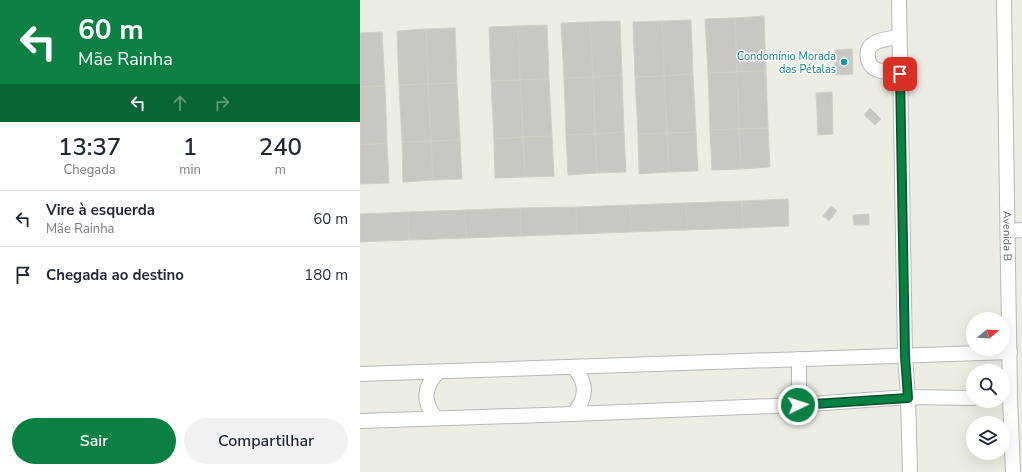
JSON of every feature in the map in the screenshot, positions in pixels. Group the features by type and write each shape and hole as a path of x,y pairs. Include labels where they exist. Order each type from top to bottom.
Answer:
{"street":[{"path":"899,0 905,356 910,472"},
{"name":"Avenida B","path":"1004,0 1008,231 1016,319 1010,352"},
{"path":"899,37 874,43 869,49 867,58 874,69 878,71 900,74"},
{"path":"1008,231 1022,230"},
{"path":"360,374 966,354"},
{"path":"798,405 799,359"},
{"path":"573,367 579,373 584,388 583,398 579,407 573,414"},
{"path":"436,418 430,412 427,405 426,396 432,379 438,372"},
{"path":"360,421 798,405 908,398 966,398"},
{"name":"Avenida B","path":"1008,408 1013,472"}],"building":[{"path":"764,16 766,71 737,72 735,18"},
{"path":"735,18 737,72 708,73 705,19"},
{"path":"691,20 693,74 664,76 662,21"},
{"path":"620,21 622,75 593,77 590,22"},
{"path":"662,21 664,76 635,77 633,22"},
{"path":"590,22 593,77 564,78 561,23"},
{"path":"547,25 549,79 520,80 518,26"},
{"path":"518,26 520,80 491,81 489,27"},
{"path":"455,28 457,83 428,84 426,29"},
{"path":"426,29 428,84 399,85 397,31"},
{"path":"382,32 385,86 360,87 360,33"},
{"name":"Condomínio Morada das Pétalas","path":"852,49 853,74 835,75 835,50"},
{"path":"766,71 768,128 739,129 737,72"},
{"path":"737,72 739,129 710,130 708,73"},
{"path":"693,74 696,132 667,133 664,76"},
{"path":"622,75 624,132 595,134 593,77"},
{"path":"664,76 667,133 638,134 635,77"},
{"path":"593,77 595,134 566,135 564,78"},
{"path":"549,79 552,136 523,137 520,80"},
{"path":"520,80 523,137 494,139 491,81"},
{"path":"457,83 460,140 431,141 428,84"},
{"path":"428,84 431,141 402,142 399,85"},
{"path":"385,86 387,143 360,145 360,87"},
{"path":"832,92 833,134 818,135 816,93"},
{"path":"870,108 881,119 875,125 864,115"},
{"path":"768,128 770,167 741,169 739,129"},
{"path":"739,129 741,169 712,170 710,130"},
{"path":"624,132 626,172 597,173 595,134"},
{"path":"696,132 698,171 669,172 667,133"},
{"path":"667,133 669,172 639,174 638,134"},
{"path":"595,134 597,173 568,175 566,135"},
{"path":"552,136 554,176 525,177 523,137"},
{"path":"523,137 525,177 495,178 494,139"},
{"path":"460,140 462,179 433,180 431,141"},
{"path":"431,141 433,180 403,182 402,142"},
{"path":"387,143 389,183 360,184 360,145"},
{"path":"788,199 789,226 743,228 742,201"},
{"path":"742,201 743,228 687,230 686,203"},
{"path":"686,203 687,230 631,232 630,205"},
{"path":"630,205 631,232 577,234 576,207"},
{"path":"831,206 837,211 829,221 823,216"},
{"path":"576,207 577,234 521,236 520,208"},
{"path":"520,208 521,236 466,238 465,210"},
{"path":"465,210 466,238 409,240 408,212"},
{"path":"408,212 409,240 360,242 360,214"},
{"path":"869,214 869,225 854,225 853,215"}],"place":[{"name":"Condomínio Morada das Pétalas","path":"844,62"}],"route":[{"path":"798,405 908,398 905,356 900,74"}]}
